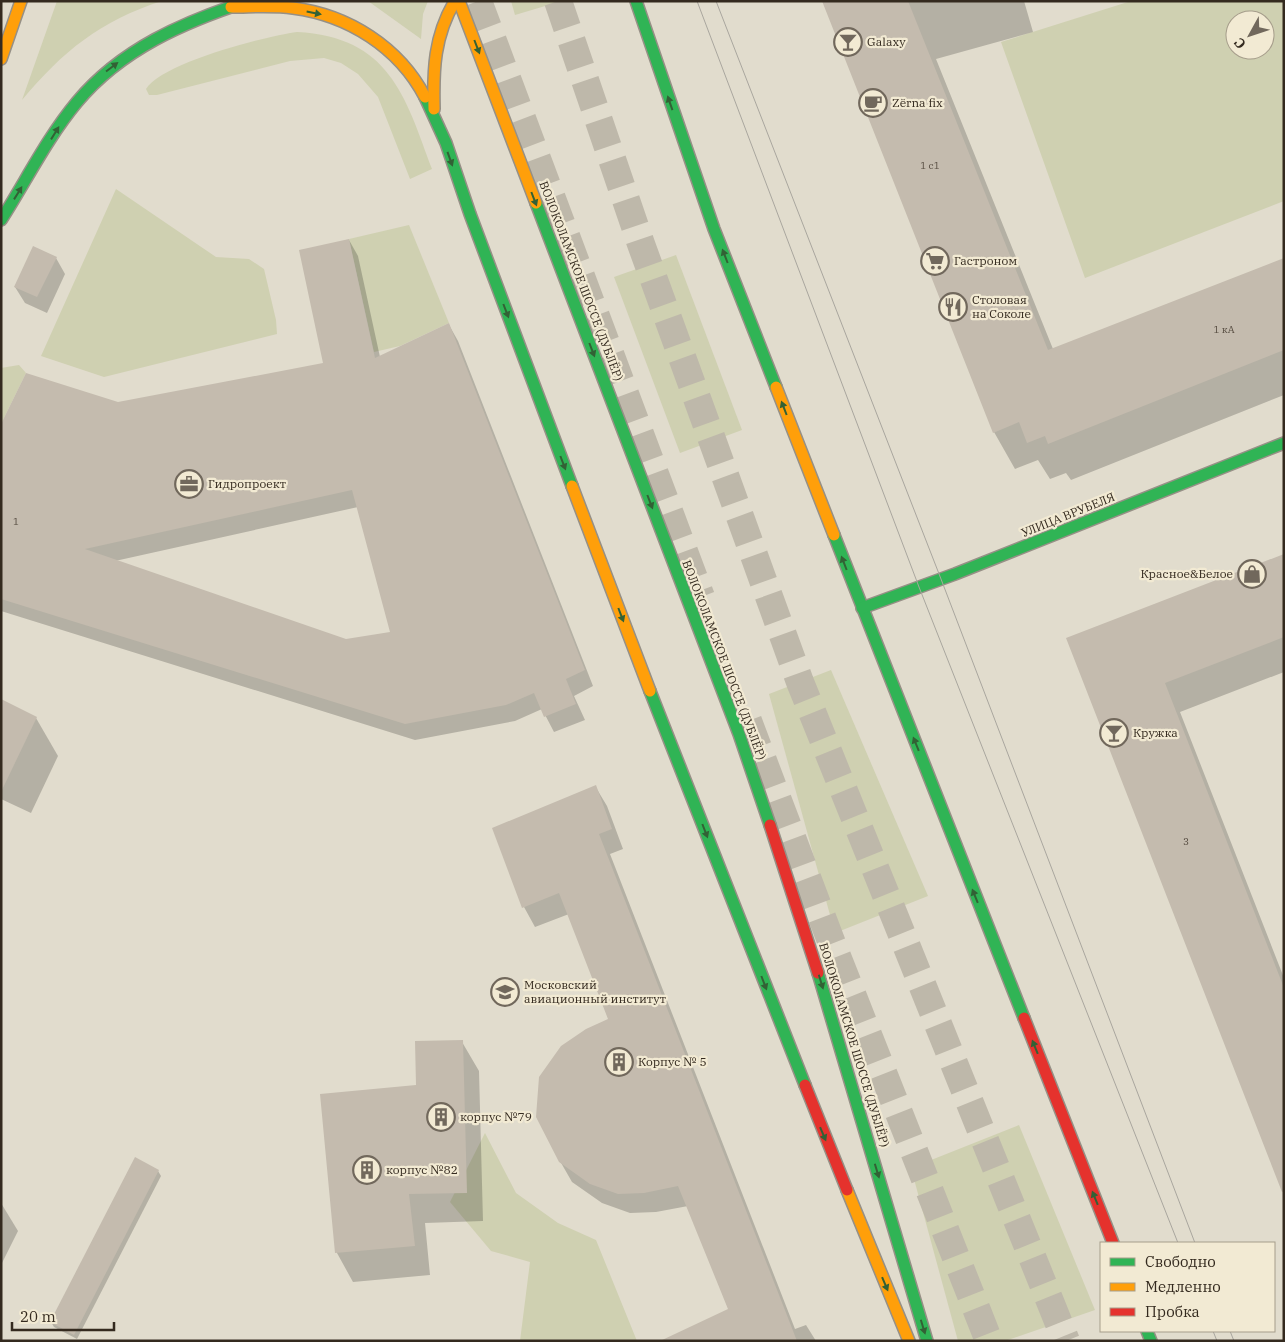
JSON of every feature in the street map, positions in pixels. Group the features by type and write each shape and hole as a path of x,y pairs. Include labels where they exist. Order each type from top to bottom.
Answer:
{"main road":[{"path":"1,59 22,1"},
{"path":"1,220 57,130 77,102 107,70 158,38 231,6 248,1"},
{"path":"434,113 432,67 437,37 443,19 457,1"},
{"name":"ВОЛОКОЛАМСКОЕ ШОССЕ (ДУБЛЁР)","path":"457,1 735,725 802,918 927,1341"},
{"path":"625,1 649,43"},
{"path":"636,1 714,229 1112,1242"},
{"path":"231,6 291,8 323,14 348,24 375,39 398,58 414,78 434,113 504,306 661,720 816,1118 909,1341"},
{"name":"УЛИЦА ВРУБЕЛЯ","path":"862,608 955,574 1284,443"}],"green space":[{"path":"57,1 162,1 120,18 84,40 52,67 22,100"},
{"path":"368,1 428,1 423,14 421,39"},
{"path":"511,1 562,1 515,15"},
{"path":"1131,1 1284,1 1284,201 1085,278 1001,42"},
{"path":"297,32 328,36 353,45 373,58 389,75 402,94 432,169 410,179 378,97 358,74 341,63 324,58 290,61 157,95 149,95 146,89 156,79 172,70 216,52"},
{"path":"116,189 216,257 249,259 264,269 276,320 277,334 104,377 41,356"},
{"path":"409,225 449,323 400,346 374,352 349,239"},
{"path":"676,255 742,430 680,453 614,277"},
{"path":"19,365 26,373 1,424 1,368"},
{"path":"831,670 928,896 835,933 769,694"},
{"path":"1019,1125 1095,1310 1005,1341 958,1341 911,1168"},
{"path":"485,1133 516,1193 558,1223 596,1240 637,1341 520,1341 530,1262 491,1251 450,1202"}],"building":[{"path":"822,1 908,1 1048,350 1284,258 1284,350 1048,444 1045,436 1027,443 1019,422 993,433"},
{"name":"Гидропроект","path":"349,239 375,358 449,323 585,670 566,679 576,704 544,717 534,693 506,705 405,724 1,599 1,424 26,373 118,402 323,363 299,250","holes":["352,490 390,632 346,639 85,549"]},
{"path":"33,246 57,257 37,297 14,287"},
{"path":"1284,554 1284,637 1165,683 1284,988 1284,1191 1282,1192 1066,638"},
{"path":"1,699 37,717 1,792"},
{"name":"Корпус № 5","path":"596,785 612,829 599,834 797,1341 660,1341 728,1309 678,1186 644,1193 618,1194 590,1184 559,1162 536,1117 539,1077 561,1046 586,1029 608,1019 559,893 522,908 492,828"},
{"path":"463,1040 467,1193 409,1194 415,1246 335,1253 320,1094 416,1085 415,1041"},
{"path":"135,1157 159,1170 74,1335 50,1322"}],"tunnel":[{"path":"478,1 701,597"},
{"path":"558,1 641,244 800,682 1066,1341"},
{"path":"748,721 831,941 989,1341"}],"tram line":[{"path":"697,1 919,587 1178,1242"},
{"path":"716,1 941,579 1195,1242"},
{"path":"1213,1332 1217,1341"},
{"path":"1230,1332 1234,1341"}],"traffic: fast":[{"path":"1,220 56,130 94,83 134,52 177,28 248,1"},
{"path":"636,1 714,229 776,387"},
{"path":"425,97 446,143 470,214 572,486"},
{"path":"536,203 739,734 770,825"},
{"path":"862,608 955,574 1284,443"},
{"path":"834,535 1024,1018"},
{"path":"650,691 805,1085"},
{"path":"818,973 927,1341"},
{"path":"1147,1332 1151,1341"}],"traffic: slow":[{"path":"1,59 21,1"},
{"path":"434,109 436,54 443,27 455,1"},
{"path":"459,1 536,203"},
{"path":"231,7 269,6 293,8 333,18 352,26 370,36 401,63 425,97"},
{"path":"776,387 834,535"},
{"path":"572,486 650,691"},
{"path":"847,1190 909,1341"}],"traffic: jam":[{"path":"770,825 818,973"},
{"path":"1024,1018 1113,1242"},
{"path":"805,1085 847,1190"}],"place":[{"name":"Galaxy","path":"848,42"},
{"name":"Zёrna fix","path":"873,103"},
{"name":"Гастроном","path":"935,261"},
{"name":"Столовая на Соколе","path":"953,307"},
{"name":"Гидропроект","path":"189,484"},
{"name":"Красное&Белое","path":"1252,574"},
{"name":"Кружка","path":"1114,733"},
{"name":"Московский авиационный институт","path":"505,992"},
{"name":"Корпус № 5","path":"619,1062"},
{"name":"корпус №79","path":"441,1117"},
{"name":"корпус №82","path":"367,1170"}]}
